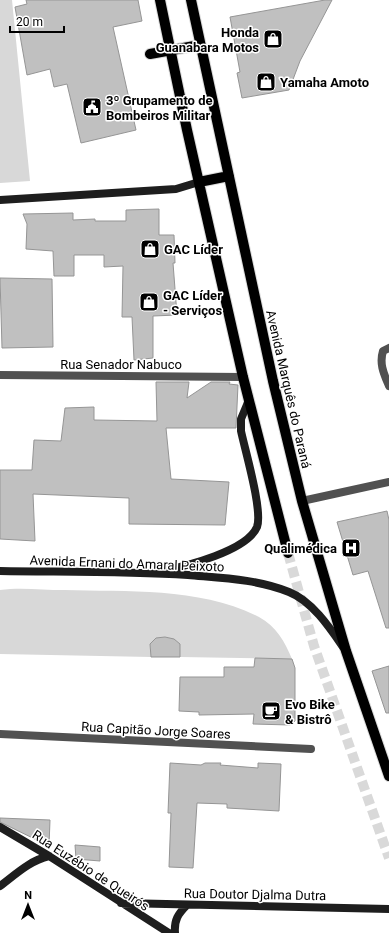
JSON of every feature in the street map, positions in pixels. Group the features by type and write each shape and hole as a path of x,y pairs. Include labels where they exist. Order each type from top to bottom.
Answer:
{"main road":[{"path":"160,0 243,377 288,554"},
{"name":"Avenida Marquês do Paraná","path":"191,0 273,381 302,501 346,651 389,776"},
{"path":"150,54 200,45"},
{"path":"199,182 229,176"}],"street":[{"path":"0,200 176,189 199,182"},
{"path":"389,348 383,351 380,359 382,369 389,386"},
{"name":"Rua Senador Nabuco","path":"0,375 243,377"},
{"path":"152,573 192,565 222,553 244,541 257,527 258,511 241,431 242,419 249,400"},
{"path":"302,501 389,482"},
{"name":"Avenida Ernani do Amaral Peixoto","path":"0,571 152,573 230,578 263,584 290,592 315,610 346,651"},
{"name":"Rua Capitão Jorge Soares","path":"0,734 311,749"},
{"name":"Rua Euzébio de Queirós","path":"0,827 49,856 169,933"},
{"path":"0,886 28,864 37,859 49,856"},
{"name":"Rua Doutor Djalma Dutra","path":"121,903 389,909"},
{"path":"175,933 174,924 177,916 187,905"}],"shaded area":[{"path":"0,0 12,0 30,181 0,183"},
{"path":"24,589 163,593 213,600 236,607 265,621 279,635 292,659 180,657 180,644 165,637 150,644 151,657 0,654 0,590"}],"building":[{"path":"26,0 138,0 142,21 113,27 136,130 81,143 67,84 54,87 50,69 27,75 15,7 27,4"},
{"name":"Honda Guanabara Motos","path":"332,0 300,61 289,90 242,98 237,73 240,72 230,17"},
{"path":"159,209 159,235 174,235 175,263 173,263 177,315 153,316 153,358 134,360 132,317 122,317 123,266 104,267 104,255 74,255 74,276 54,276 53,251 26,249 27,224 23,214 73,213 73,220 95,219 95,221 126,221 126,210"},
{"path":"0,278 52,279 53,347 2,348"},
{"path":"156,382 189,382 187,398 211,382 230,382 229,384 238,385 236,428 166,428 171,479 229,482 225,525 129,524 129,498 33,494 35,541 0,539 0,470 32,470 34,440 61,441 65,408 94,407 94,420 157,421"},
{"path":"387,511 389,520 389,628 386,628 368,571 353,575 337,522"},
{"path":"165,637 174,639 180,644 180,657 151,657 150,644 156,638"},
{"path":"255,658 292,659 295,668 295,721 290,725 253,724 254,714 199,715 199,712 179,711 180,677 224,677 224,667 254,667"},
{"path":"389,666 389,713 386,713 372,671"},
{"path":"170,763 201,765 205,763 221,763 220,765 258,768 258,763 281,764 279,811 227,808 227,804 197,803 193,868 169,867 171,813 168,813"},
{"path":"0,818 50,820 49,846 0,822"},
{"path":"75,845 100,847 100,861 76,859"}],"tunnel":[{"path":"288,553 314,646 389,858"}],"place":[{"name":"Honda Guanabara Motos","path":"273,39"},
{"name":"Yamaha Amoto","path":"266,82"},
{"name":"3º Grupamento de Bombeiros Militar","path":"92,107"},
{"name":"GAC Líder","path":"150,249"},
{"name":"GAC Líder - Serviços","path":"149,302"},
{"name":"Qualimédica","path":"351,548"},
{"name":"Evo Bike & Bistrô","path":"271,711"}]}
